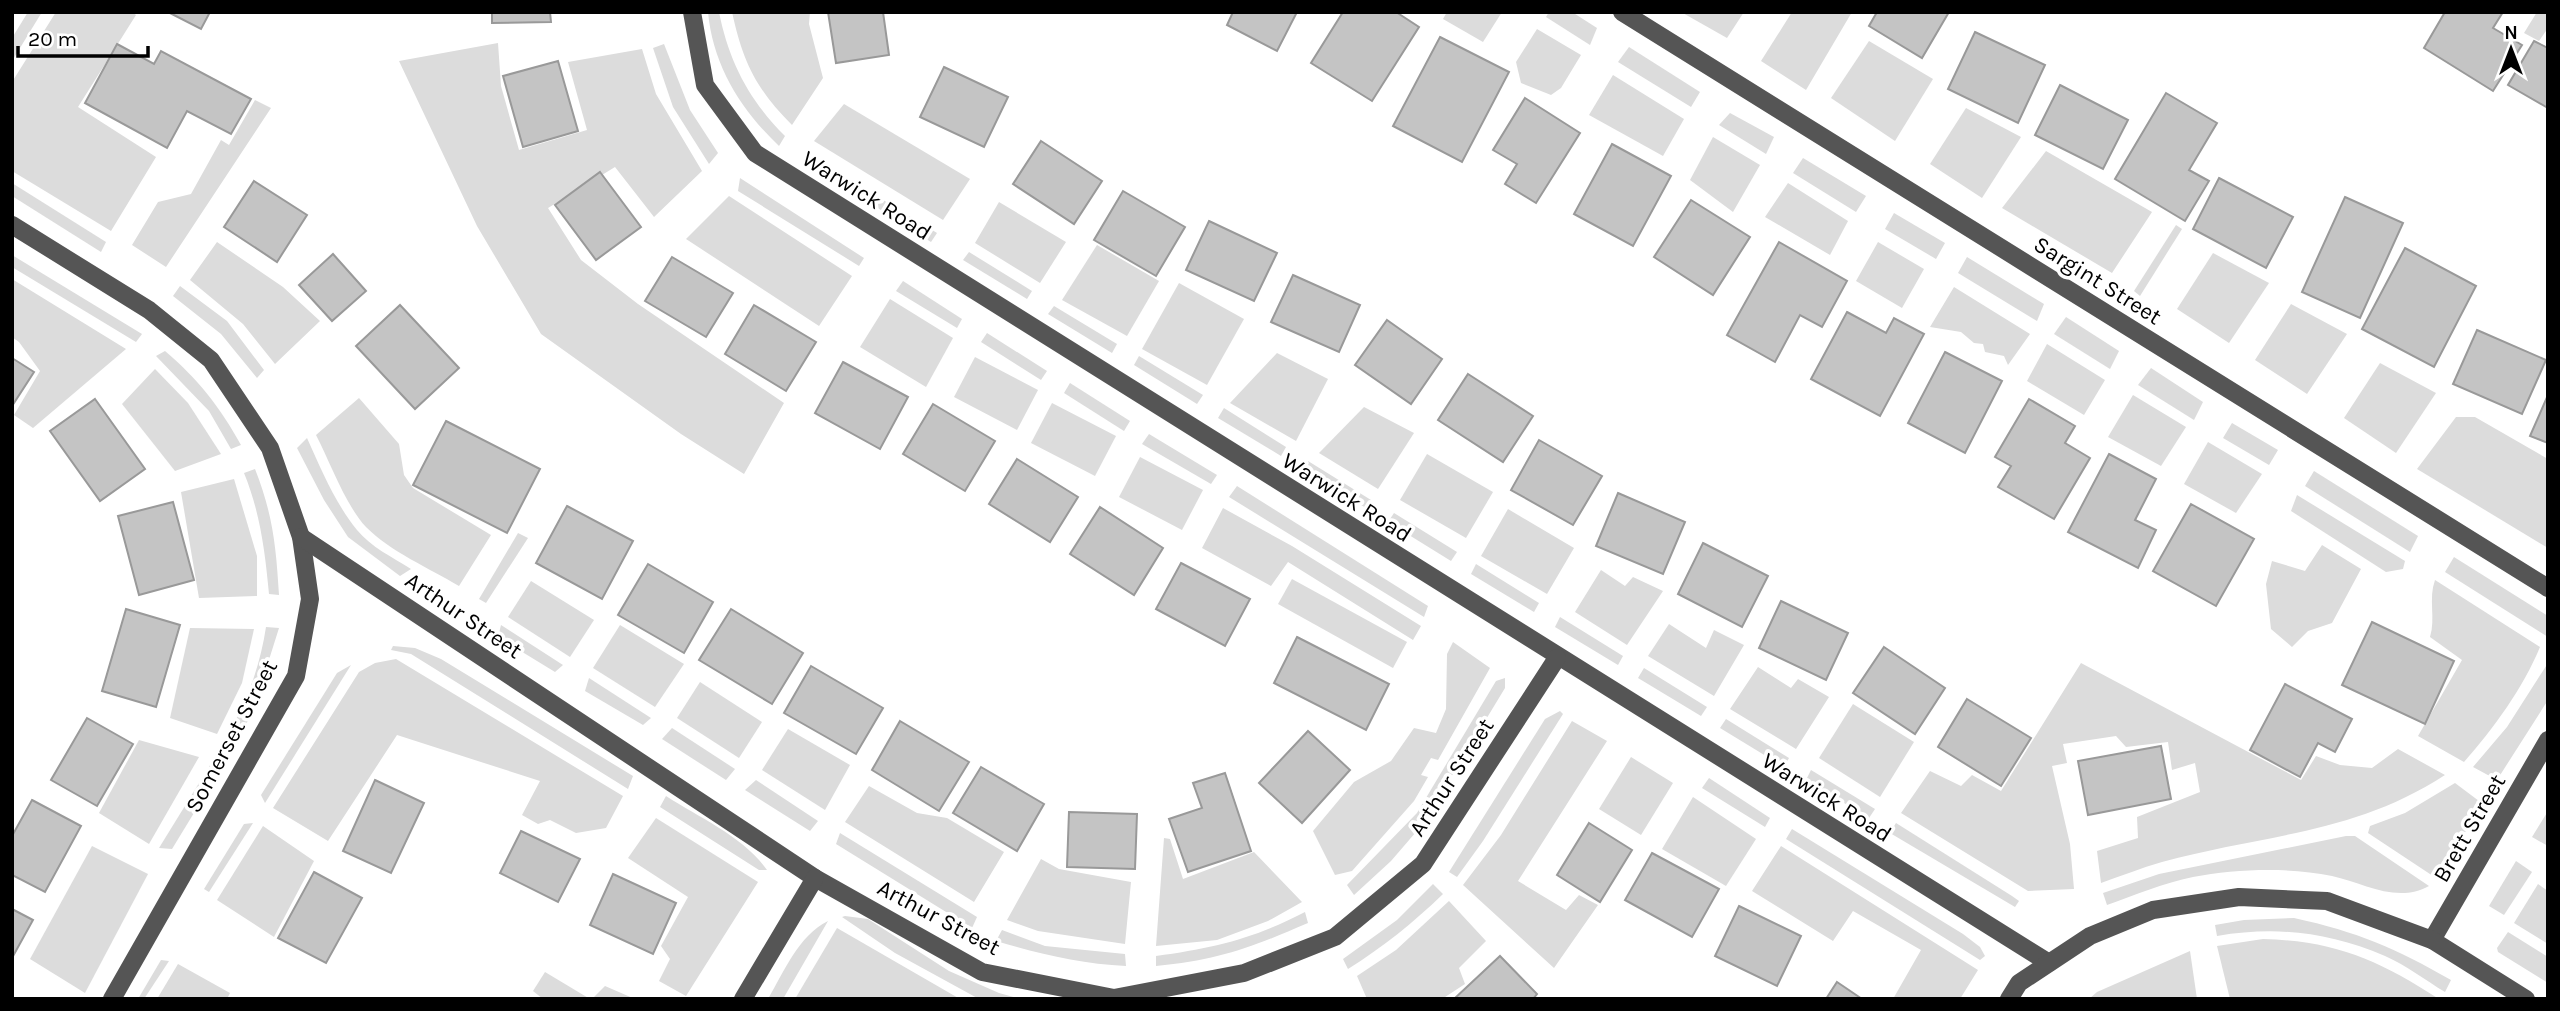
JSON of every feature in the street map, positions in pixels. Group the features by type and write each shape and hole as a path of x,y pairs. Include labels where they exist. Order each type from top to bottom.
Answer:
{"street":[{"name":"Warwick Road","path":"692,12 705,85 755,153 1557,658 2049,963"},
{"name":"Sargint Street","path":"1622,12 2548,588"},
{"name":"Somerset Street","path":"12,225 149,310 211,360 270,448 301,537 310,599 296,676 112,999"},
{"name":"Arthur Street","path":"301,537 815,878 982,972 1114,998 1244,973 1335,937 1423,864 1557,658"},
{"name":"Brett Street","path":"2432,940 2548,740"},
{"path":"743,999 815,878"},
{"path":"2009,999 2019,983 2090,936 2153,910 2239,897 2327,901 2432,940 2526,999"}],"shaded area":[{"path":"28,12 42,12 12,61 12,38"},
{"path":"56,12 132,12 136,15 78,107 156,157 111,231 12,171 12,82"},
{"path":"708,12 719,12 728,47 742,79 761,108 785,136 779,146 741,102 731,86 716,51"},
{"path":"732,12 810,12 809,24 823,78 792,125 769,99 753,74 741,46"},
{"path":"1447,12 1502,12 1483,42 1443,19"},
{"path":"1549,12 1572,12 1597,28 1590,45 1546,17"},
{"path":"1681,12 1744,12 1727,38"},
{"path":"1792,12 1852,12 1806,90 1761,61"},
{"path":"2537,12 2548,12 2548,28 2539,41 2524,33"},
{"path":"1537,29 1581,55 1561,88 1551,95 1521,83 1516,62"},
{"path":"1869,41 1933,79 1895,141 1831,98"},
{"path":"498,43 501,86 519,150 587,130 568,62 642,49 656,94 702,171 654,217 615,167 548,208 581,260 638,304 784,403 744,474 681,434 541,334 477,226 399,61"},
{"path":"664,44 690,110 718,153 709,164 673,107 653,48"},
{"path":"1629,47 1700,92 1691,107 1618,62"},
{"path":"1613,75 1684,119 1663,156 1589,115"},
{"path":"255,100 271,108 166,267 132,245 158,202 191,194 221,140 229,145"},
{"path":"844,104 970,179 943,220 814,141"},
{"path":"1966,108 2021,137 1982,198 1930,164"},
{"path":"1730,113 1774,137 1766,154 1719,125"},
{"path":"1713,137 1760,165 1733,212 1690,180"},
{"path":"2046,151 2152,212 2112,273 2002,208"},
{"path":"1803,158 1866,196 1856,212 1793,173"},
{"path":"844,176 937,233 931,242 840,184"},
{"path":"740,178 864,258 859,266 738,191"},
{"path":"12,183 106,242 101,252 12,196"},
{"path":"1788,183 1848,221 1830,255 1765,217"},
{"path":"729,196 852,276 819,326 686,239"},
{"path":"999,202 1066,242 1040,283 975,243"},
{"path":"1894,213 1945,243 1936,259 1885,229"},
{"path":"2176,225 2182,229 2140,296 2134,291"},
{"path":"217,242 283,287 320,321 275,364 243,324 190,280"},
{"path":"1878,242 1924,269 1902,308 1856,281"},
{"path":"1097,245 1159,281 1127,336 1062,300"},
{"path":"969,252 1032,291 1027,299 963,260"},
{"path":"2213,253 2269,283 2229,343 2177,309"},
{"path":"12,255 142,334 136,342 12,267"},
{"path":"1967,257 2044,304 2037,321 1958,273"},
{"path":"12,279 126,349 33,428 14,415 40,371 19,342 12,337"},
{"path":"903,281 962,319 957,328 896,291"},
{"path":"1179,283 1244,319 1207,385 1142,349"},
{"path":"180,286 227,321 264,370 257,378 221,334 173,296"},
{"path":"1954,287 2030,334 2008,365 2004,356 1985,352 1983,344 1974,343 1961,332 1930,327"},
{"path":"890,299 953,338 926,387 860,347"},
{"path":"2291,304 2347,334 2307,394 2255,360"},
{"path":"1054,306 1117,344 1112,353 1048,314"},
{"path":"2066,317 2119,351 2110,369 2054,334"},
{"path":"987,333 1047,371 1041,380 981,342"},
{"path":"2047,344 2105,380 2084,415 2027,381"},
{"path":"165,351 208,394 241,445 231,449 209,411 156,356"},
{"path":"1277,353 1328,379 1296,441 1230,403"},
{"path":"1139,356 1203,395 1197,404 1134,365"},
{"path":"975,357 1038,390 1017,430 954,397"},
{"path":"2380,363 2436,393 2396,453 2344,418"},
{"path":"2151,368 2203,402 2194,420 2138,385"},
{"path":"155,369 188,403 221,454 175,471 122,404"},
{"path":"1070,383 1130,421 1124,431 1064,393"},
{"path":"2133,395 2186,427 2161,466 2108,437"},
{"path":"359,398 399,444 404,475 413,488 491,535 459,586 376,536 359,518 345,496 316,435"},
{"path":"1052,403 1116,436 1095,476 1031,443"},
{"path":"1364,407 1414,433 1378,489 1319,453"},
{"path":"1224,408 1286,447 1281,456 1218,418"},
{"path":"2456,417 2475,417 2548,459 2548,548 2417,469"},
{"path":"2232,423 2278,450 2269,465 2223,438"},
{"path":"1149,434 1217,475 1211,484 1142,444"},
{"path":"307,438 323,474 349,520 375,547 411,569 400,576 348,537 324,500 297,448"},
{"path":"2208,442 2262,474 2236,513 2184,484"},
{"path":"1427,454 1493,492 1466,538 1400,500"},
{"path":"1140,457 1203,490 1182,530 1119,497"},
{"path":"1308,461 1371,500 1366,508 1302,469"},
{"path":"255,469 273,531 279,595 269,594 261,532 244,473"},
{"path":"2314,471 2418,536 2410,552 2305,486"},
{"path":"234,479 257,556 257,596 199,598 181,492"},
{"path":"1237,486 1428,606 1424,617 1229,497"},
{"path":"2297,495 2405,561 2403,569 2386,572 2291,511"},
{"path":"1223,508 1292,546 1421,626 1413,640 1288,562 1271,586 1202,548"},
{"path":"1508,509 1574,548 1547,594 1481,556"},
{"path":"1394,513 1457,552 1451,561 1388,522"},
{"path":"518,533 528,538 486,603 479,599"},
{"path":"2322,545 2361,569 2332,623 2308,631 2292,647 2271,629 2266,584 2272,561 2305,571"},
{"path":"2454,557 2548,616 2548,637 2445,572"},
{"path":"1476,564 1539,603 1534,612 1471,574"},
{"path":"1601,570 1625,586 1633,577 1663,591 1627,645 1575,612"},
{"path":"1292,579 1407,642 1393,668 1278,604"},
{"path":"2435,580 2540,647 2507,707 2464,762 2418,736 2462,660 2430,637"},
{"path":"531,581 594,620 570,657 508,617"},
{"path":"1560,617 1623,656 1618,665 1555,627"},
{"path":"1669,624 1706,648 1714,630 1744,645 1714,696 1648,656"},
{"path":"501,625 563,665 555,672 498,637"},
{"path":"620,625 684,664 655,707 593,668"},
{"path":"266,627 279,628 256,701 238,744 225,739 251,685"},
{"path":"190,628 254,629 242,683 217,734 170,718"},
{"path":"1453,642 1490,668 1438,760 1431,758 1421,775 1428,777 1414,801 1352,871 1335,875 1313,831 1354,782 1391,761 1414,728 1436,733 1446,709 1447,654"},
{"path":"393,646 415,648 441,659 633,776 628,789 411,654 391,650"},
{"path":"396,659 623,796 606,828 576,833 550,820 538,824 522,815 540,781 397,735 328,841 273,808 359,672 375,663"},
{"path":"2081,663 2301,780 2316,756 2340,765 2372,768 2398,749 2445,775 2411,795 2342,822 2162,862 2101,883 2097,851 2138,838 2137,817 2200,792 2195,763 2172,770 2168,742 2126,747 2116,736 2063,744 2067,763 2052,766 2070,844 2074,889 2028,891 1901,813 1930,771 1961,786 1972,775 2001,791"},
{"path":"2548,663 2548,700 2497,780 2473,767 2507,727"},
{"path":"351,665 265,803 261,795 337,673"},
{"path":"1758,667 1791,688 1798,679 1829,697 1796,749 1730,709"},
{"path":"1644,668 1707,707 1701,716 1638,678"},
{"path":"589,678 651,718 643,725 585,691"},
{"path":"1505,678 1505,688 1422,825 1391,861 1354,895 1347,885 1417,813 1496,681"},
{"path":"700,682 762,722 739,758 677,718"},
{"path":"1853,704 1914,742 1880,797 1819,758"},
{"path":"1560,711 1563,714 1483,841 1457,877 1449,872 1545,719"},
{"path":"1726,719 1789,758 1784,767 1720,728"},
{"path":"1572,721 1607,741 1518,881 1566,910 1579,895 1598,905 1554,968 1463,885 1501,835"},
{"path":"672,728 735,769 726,780 662,739"},
{"path":"788,729 850,765 825,810 762,770"},
{"path":"139,740 199,757 149,844 99,813"},
{"path":"1631,757 1673,783 1641,835 1599,809"},
{"path":"212,762 222,767 172,849 159,848"},
{"path":"1811,770 1875,809 1869,818 1806,780"},
{"path":"1709,778 1770,818 1765,827 1702,788"},
{"path":"756,780 818,821 810,831 745,790"},
{"path":"2455,783 2483,804 2436,878 2368,833 2370,826 2405,813"},
{"path":"869,786 917,813 947,818 1004,852 974,902 845,822"},
{"path":"666,796 734,838 767,870 759,870 660,807"},
{"path":"1693,797 1756,839 1726,886 1662,849"},
{"path":"2548,811 2548,846 2532,837"},
{"path":"656,818 758,882 686,996 659,981 670,959 661,946 688,897 628,858"},
{"path":"253,823 209,892 204,889 244,824"},
{"path":"1896,823 2012,896 2019,901 2015,907 1890,833"},
{"path":"263,826 314,861 274,937 217,900"},
{"path":"1792,829 1963,934 1980,947 1985,956 1980,960 1786,839"},
{"path":"840,833 977,917 972,928 836,844"},
{"path":"2355,836 2429,886 2417,891 2393,893 2315,873 2262,870 2193,877 2107,905 2103,893 2159,874"},
{"path":"1164,838 1170,839 1183,879 1254,852 1302,902 1268,921 1217,940 1156,946"},
{"path":"92,846 148,874 85,993 30,959"},
{"path":"1781,846 1978,970 1960,999 1893,999 1921,950 1853,911 1833,941 1752,891"},
{"path":"1041,859 1059,869 1131,882 1125,944 1038,931 1007,920"},
{"path":"2516,861 2532,872 2504,915 2489,906"},
{"path":"1433,884 1443,894 1397,934 1348,969 1343,959 1397,920"},
{"path":"2538,884 2548,891 2548,944 2514,923"},
{"path":"1449,901 1486,941 1459,968 1465,984 1442,999 1367,999 1357,976 1396,950"},
{"path":"1305,912 1308,923 1251,946 1198,960 1156,966 1156,956 1233,941"},
{"path":"842,917 868,919 949,971 999,993 1021,999 979,999 895,953"},
{"path":"2294,918 2376,942 2451,980 2445,992 2385,956 2323,936 2261,932 2217,936 2215,925 2244,920"},
{"path":"828,921 783,999 768,999 800,945"},
{"path":"837,928 960,999 795,999"},
{"path":"1002,930 1045,946 1125,954 1126,966 1061,958 996,941"},
{"path":"2508,932 2548,957 2548,983 2498,952 2497,948"},
{"path":"2263,939 2313,944 2356,955 2396,973 2439,999 2230,999 2217,946"},
{"path":"2190,951 2197,999 2089,999 2097,992"},
{"path":"161,960 169,961 144,999 138,999"},
{"path":"178,964 230,993 227,999 157,999"},
{"path":"545,972 590,999 543,999 533,991"},
{"path":"605,986 635,999 592,999"}],"building":[{"path":"168,12 210,12 201,29"},
{"path":"492,12 550,12 551,22 492,23"},
{"path":"828,12 883,12 889,55 836,63"},
{"path":"1233,12 1297,12 1277,51 1227,25"},
{"path":"1343,12 1396,12 1419,27 1372,101 1311,63"},
{"path":"1877,12 1949,12 1922,58 1869,26"},
{"path":"2445,12 2503,12 2493,28 2522,45 2493,91 2424,48"},
{"path":"1975,32 2045,65 2018,123 1948,89"},
{"path":"1440,37 1509,72 1462,162 1393,126"},
{"path":"2534,41 2548,48 2548,108 2508,85"},
{"path":"117,44 154,64 161,51 251,99 231,134 187,111 167,148 85,103"},
{"path":"558,61 578,131 523,147 503,76"},
{"path":"944,67 1008,97 984,147 920,117"},
{"path":"2060,85 2128,120 2103,169 2035,135"},
{"path":"2166,93 2217,123 2189,170 2209,181 2185,221 2115,179"},
{"path":"1525,98 1580,133 1536,203 1505,184 1517,164 1493,150"},
{"path":"1041,141 1102,181 1074,224 1013,184"},
{"path":"1612,144 1671,176 1633,246 1574,214"},
{"path":"600,172 641,227 596,260 555,205"},
{"path":"2219,178 2293,217 2266,268 2193,229"},
{"path":"254,181 307,215 277,262 224,227"},
{"path":"1123,191 1185,227 1156,276 1094,240"},
{"path":"2345,197 2403,223 2360,318 2302,292"},
{"path":"1691,200 1750,237 1713,295 1654,257"},
{"path":"1209,221 1277,253 1254,301 1186,270"},
{"path":"1779,242 1847,281 1822,327 1800,315 1775,362 1727,335"},
{"path":"2405,248 2476,286 2434,367 2362,329"},
{"path":"333,254 366,291 332,321 299,285"},
{"path":"672,257 733,293 706,337 645,301"},
{"path":"1293,275 1360,305 1339,352 1271,322"},
{"path":"400,305 459,368 415,409 356,346"},
{"path":"754,305 816,342 786,391 725,354"},
{"path":"1847,312 1886,333 1894,318 1924,334 1880,416 1811,379"},
{"path":"1387,320 1442,359 1411,404 1355,365"},
{"path":"2477,330 2546,360 2522,414 2453,384"},
{"path":"1945,352 2002,381 1965,453 1908,423"},
{"path":"12,358 34,372 12,406"},
{"path":"843,362 908,397 880,449 815,413"},
{"path":"1468,374 1533,416 1503,462 1438,420"},
{"path":"2548,395 2548,443 2530,436"},
{"path":"95,399 145,469 100,501 50,431"},
{"path":"2029,399 2075,426 2065,443 2090,458 2054,519 1998,487 2011,466 1995,457"},
{"path":"933,404 995,441 965,491 903,454"},
{"path":"446,421 540,469 507,533 413,485"},
{"path":"1539,440 1602,476 1573,525 1511,490"},
{"path":"2109,454 2156,479 2135,520 2156,530 2138,568 2068,532"},
{"path":"1017,459 1078,497 1050,542 989,504"},
{"path":"1618,493 1685,522 1663,574 1596,546"},
{"path":"173,502 194,580 139,595 118,516"},
{"path":"2191,504 2254,539 2216,606 2153,571"},
{"path":"567,506 633,541 602,599 536,563"},
{"path":"1100,507 1163,548 1134,595 1070,554"},
{"path":"1703,543 1768,576 1742,627 1678,594"},
{"path":"1181,563 1250,599 1225,646 1156,609"},
{"path":"648,564 713,602 684,653 618,615"},
{"path":"1781,601 1848,633 1826,680 1759,648"},
{"path":"126,609 180,625 156,707 102,691"},
{"path":"731,609 803,653 772,704 699,660"},
{"path":"2372,622 2454,661 2425,724 2342,685"},
{"path":"1297,637 1389,684 1366,730 1274,683"},
{"path":"1884,647 1945,688 1915,734 1853,693"},
{"path":"811,666 883,708 856,754 784,713"},
{"path":"2285,684 2352,719 2335,752 2318,743 2300,777 2250,750"},
{"path":"1967,699 2031,738 2001,786 1938,747"},
{"path":"87,718 133,744 97,806 51,780"},
{"path":"900,721 969,762 939,811 872,770"},
{"path":"1308,731 1350,770 1302,823 1259,783"},
{"path":"2161,746 2171,799 2088,815 2078,761"},
{"path":"981,767 1044,804 1017,851 953,813"},
{"path":"1225,773 1251,851 1188,872 1169,819 1202,808 1193,783"},
{"path":"375,780 424,803 391,873 343,851"},
{"path":"32,800 81,826 45,892 12,875 12,836"},
{"path":"1069,812 1137,814 1135,869 1067,867"},
{"path":"1589,823 1632,850 1600,902 1557,875"},
{"path":"521,831 580,859 558,902 500,873"},
{"path":"1652,853 1719,889 1692,937 1625,900"},
{"path":"314,872 362,898 326,963 278,938"},
{"path":"613,874 676,903 653,954 590,925"},
{"path":"1739,906 1801,936 1777,986 1715,956"},
{"path":"12,909 33,920 12,958"},
{"path":"1500,956 1537,994 1533,999 1454,999"},
{"path":"1837,982 1862,999 1826,999"}]}
